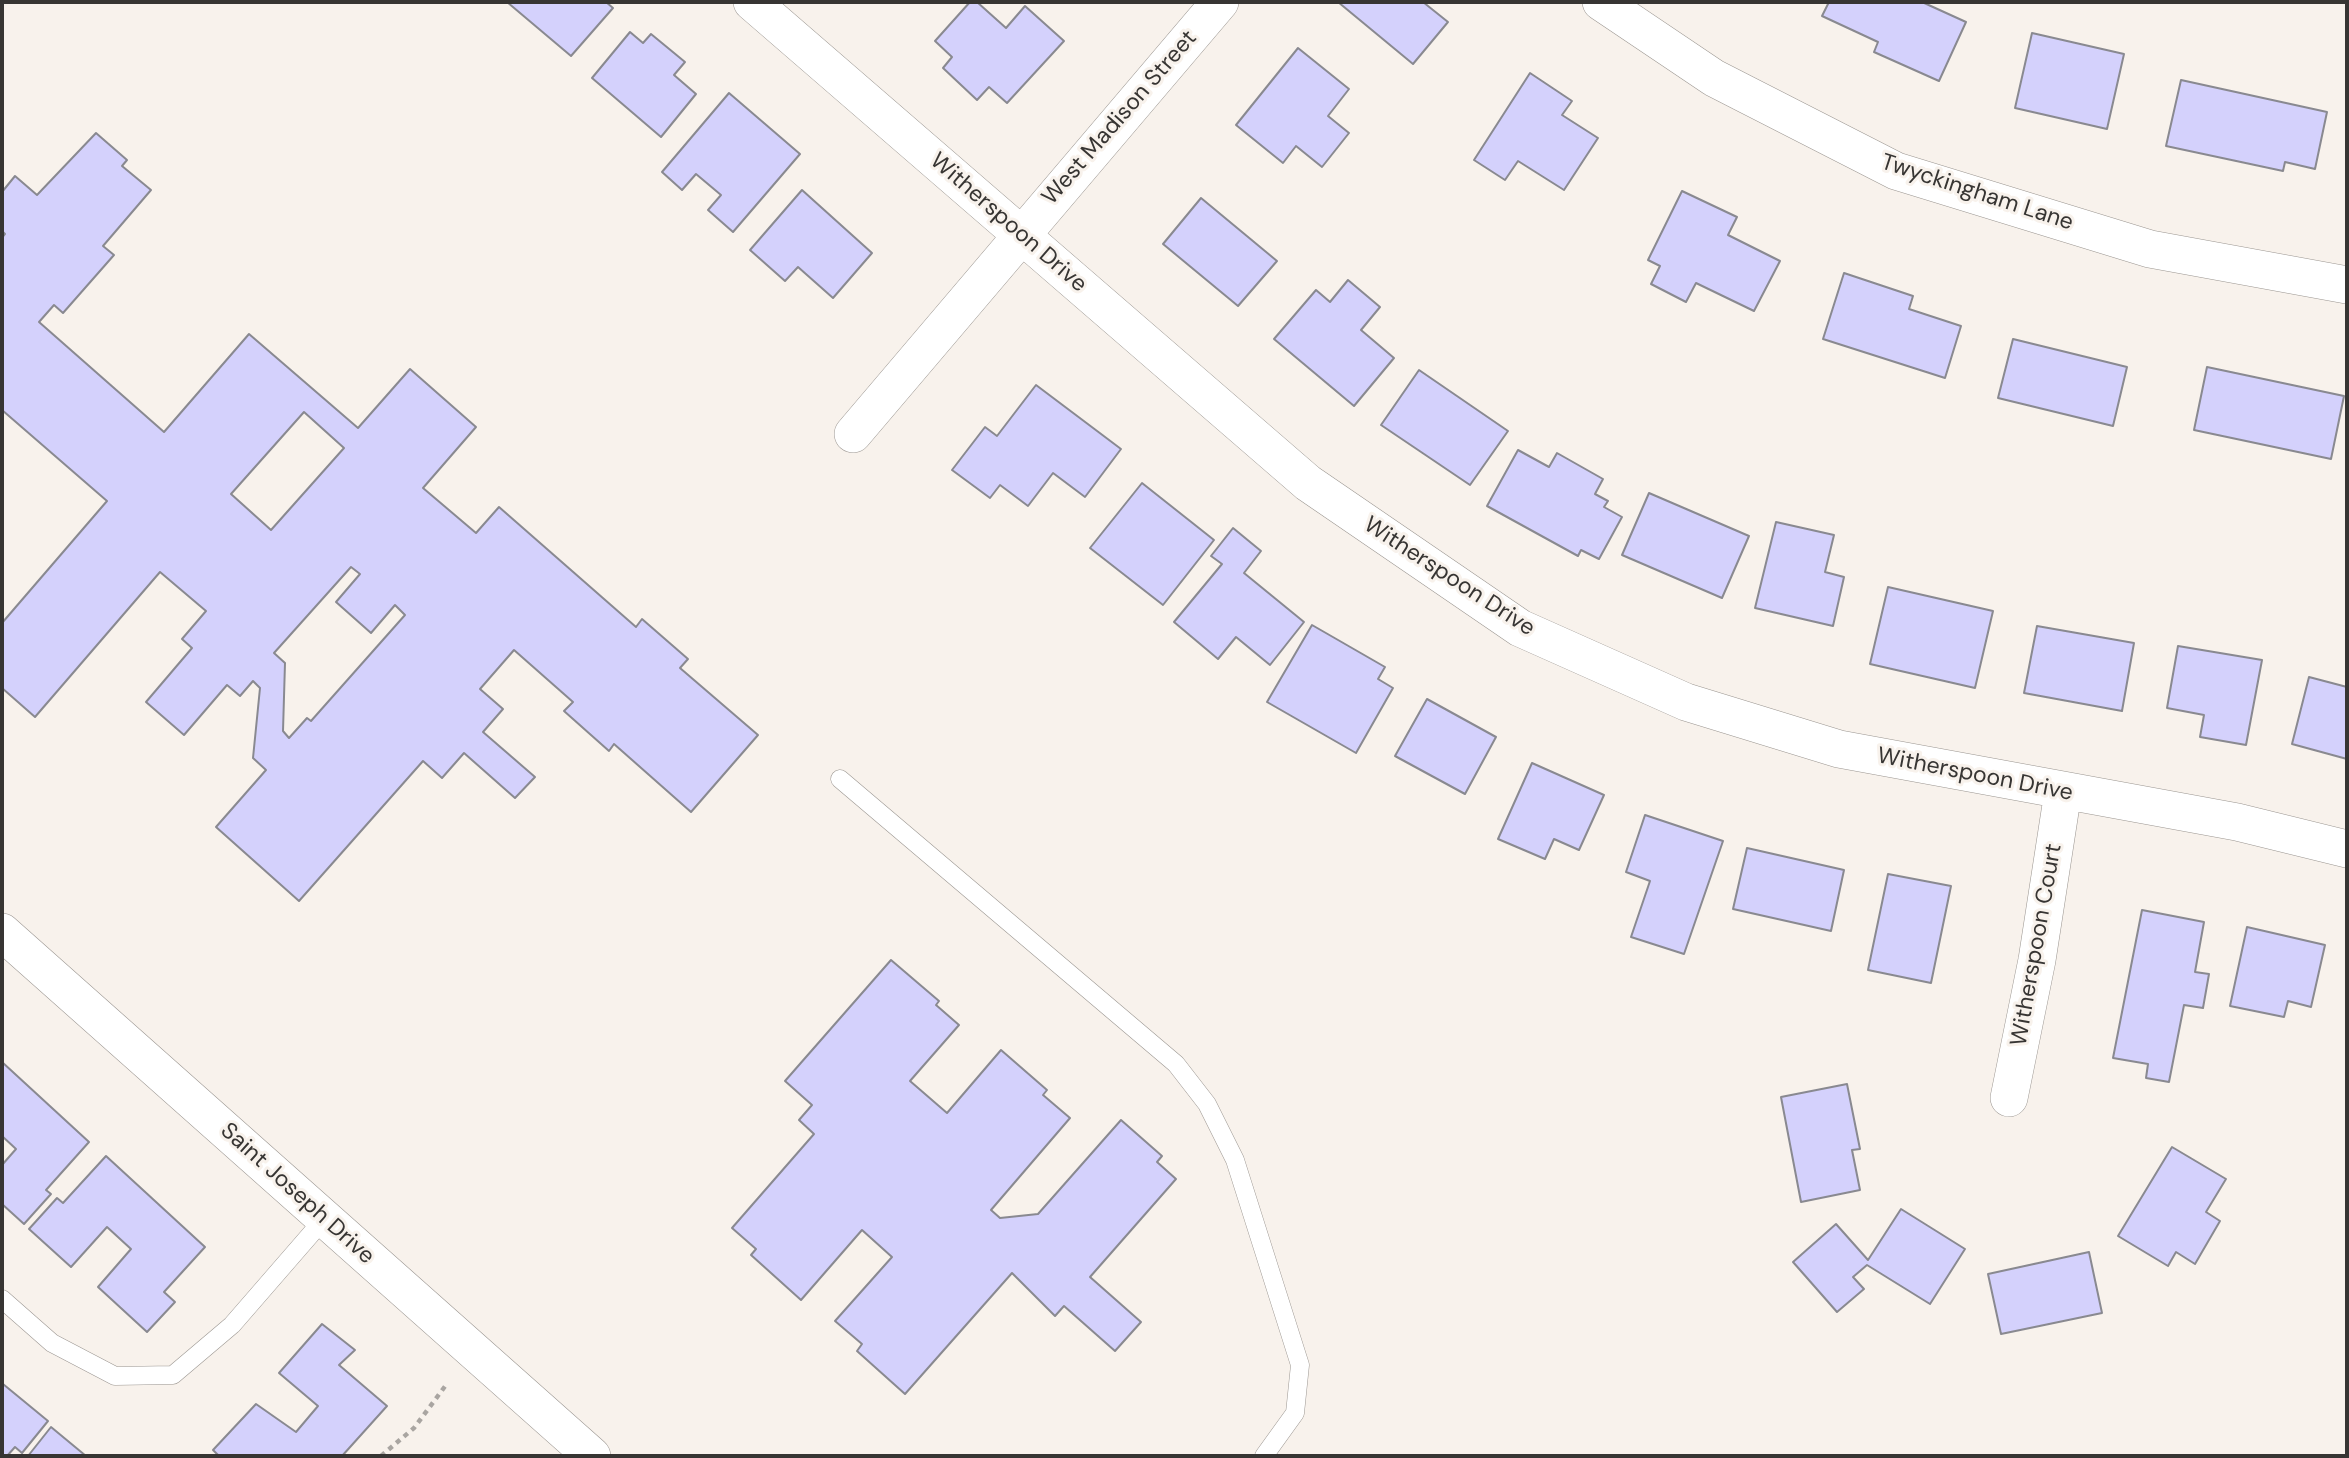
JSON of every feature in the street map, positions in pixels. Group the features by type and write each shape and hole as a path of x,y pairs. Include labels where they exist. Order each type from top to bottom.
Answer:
{"street":[{"name":"Witherspoon Drive","path":"752,2 1308,483 1520,628 1686,702 1839,749 2063,792 2237,821 2347,849"},
{"name":"West Madison Street","path":"853,434 1220,2"},
{"name":"Twyckingham Lane","path":"1601,2 1714,78 1896,172 2150,249 2347,285"},
{"name":"Witherspoon Court","path":"2009,1098 2038,960 2063,792"},
{"name":"Saint Joseph Drive","path":"2,932 592,1456"}],"lane":[{"path":"840,779 1176,1065 1207,1104 1235,1160 1300,1365 1295,1413 1264,1456"},
{"path":"2,1299 52,1343 115,1376 173,1375 232,1325 324,1219"}],"path":[{"path":"381,1456 414,1427 446,1385"}],"building":[{"path":"507,2 606,2 613,8 571,56"},
{"path":"970,2 977,2 1006,28 1025,6 1064,41 1007,103 989,87 977,100 943,68 952,57 935,41"},
{"path":"1338,2 1423,2 1448,22 1413,64"},
{"path":"1829,2 1922,2 1966,22 1939,81 1874,52 1878,42 1822,16"},
{"path":"630,32 643,43 651,34 685,62 674,75 696,94 661,137 592,78"},
{"path":"2032,33 2124,54 2107,129 2015,108"},
{"path":"1298,48 1349,89 1328,116 1349,133 1322,167 1296,146 1283,163 1236,125"},
{"path":"1530,73 1572,101 1562,115 1598,138 1564,190 1518,161 1505,180 1474,160"},
{"path":"2181,80 2327,112 2315,169 2285,162 2283,171 2166,146"},
{"path":"729,93 800,154 733,232 708,210 721,195 696,174 682,190 662,172"},
{"path":"96,133 127,160 122,166 151,190 103,246 114,255 63,313 54,305 39,322 164,432 249,334 358,428 410,369 476,427 423,488 476,533 499,507 636,627 642,619 688,659 680,668 758,735 691,812 614,744 609,751 564,711 573,702 514,650 480,689 503,709 483,732 535,777 515,798 464,753 442,778 423,761 299,901 216,827 266,770 253,758 260,688 253,681 240,696 227,685 184,735 146,702 192,648 182,639 206,611 160,572 35,717 2,688 2,623 107,501 2,410 2,238 5,234 2,231 2,192 15,176 37,195","holes":["304,412 344,448 271,530 231,494","351,567 360,574 336,602 371,633 395,605 405,615 311,721 307,718 289,738 283,731 285,663 274,653"]},
{"path":"802,190 872,253 833,298 798,267 785,281 750,250"},
{"path":"1682,191 1737,217 1728,235 1780,261 1754,311 1696,283 1686,302 1651,284 1660,266 1648,260"},
{"path":"1201,198 1277,261 1238,306 1163,244"},
{"path":"1844,273 1913,296 1909,309 1961,326 1945,378 1823,339"},
{"path":"1348,280 1380,307 1361,330 1394,358 1354,406 1274,339 1316,290 1330,302"},
{"path":"2013,339 2127,367 2113,426 1998,398"},
{"path":"2207,367 2344,396 2331,459 2194,430"},
{"path":"1419,370 1508,431 1470,485 1381,425"},
{"path":"1036,385 1121,449 1085,497 1053,473 1028,506 1000,485 990,498 952,470 985,427 997,436"},
{"path":"1518,450 1549,467 1557,453 1603,479 1595,494 1608,501 1604,507 1622,517 1599,559 1581,550 1578,556 1487,506"},
{"path":"1142,483 1214,540 1163,605 1090,548"},
{"path":"1649,493 1749,536 1722,598 1622,555"},
{"path":"1776,522 1834,535 1825,572 1844,577 1833,626 1755,608"},
{"path":"1233,528 1261,551 1244,573 1304,622 1270,665 1236,637 1218,659 1174,622 1222,564 1211,556"},
{"path":"1888,587 1993,611 1975,688 1870,664"},
{"path":"1312,625 1385,667 1378,679 1393,688 1356,753 1267,702"},
{"path":"2037,626 2134,643 2122,711 2024,693"},
{"path":"2178,646 2262,660 2246,745 2200,737 2204,715 2167,708"},
{"path":"2309,677 2347,687 2347,759 2292,744"},
{"path":"1427,699 1496,737 1465,794 1395,756"},
{"path":"1532,763 1604,795 1579,850 1554,839 1545,859 1498,839"},
{"path":"1645,815 1723,841 1684,954 1631,937 1650,881 1626,872"},
{"path":"1747,848 1844,870 1831,931 1733,909"},
{"path":"1888,874 1951,886 1931,983 1868,970"},
{"path":"2142,910 2204,922 2195,972 2209,974 2203,1008 2184,1005 2169,1082 2146,1078 2148,1064 2113,1058"},
{"path":"2247,927 2325,945 2311,1007 2288,1001 2284,1017 2230,1006"},
{"path":"891,960 939,1001 936,1005 959,1025 910,1081 947,1113 1001,1050 1047,1090 1043,1095 1070,1118 991,1210 1000,1218 1038,1214 1121,1120 1162,1156 1157,1162 1176,1179 1090,1277 1141,1322 1115,1351 1064,1306 1055,1316 1012,1273 905,1394 857,1351 862,1344 835,1321 892,1257 862,1230 801,1300 751,1255 756,1249 732,1228 814,1134 799,1120 812,1105 785,1081"},
{"path":"2,1062 89,1142 46,1190 51,1194 24,1224 2,1204 2,1165 16,1149 2,1136"},
{"path":"1847,1084 1860,1149 1852,1150 1860,1190 1801,1202 1781,1097"},
{"path":"2172,1147 2226,1179 2206,1212 2220,1221 2195,1264 2176,1252 2168,1266 2118,1236"},
{"path":"106,1156 205,1247 164,1292 175,1302 147,1332 98,1287 131,1249 107,1227 71,1267 29,1229 57,1198 63,1203"},
{"path":"1901,1209 1965,1249 1930,1304 1867,1265 1853,1277 1864,1289 1837,1312 1793,1262 1836,1224 1868,1260"},
{"path":"2089,1252 2102,1313 2001,1334 1988,1274"},
{"path":"322,1324 355,1350 339,1365 387,1406 342,1456 219,1456 213,1450 256,1404 296,1432 318,1406 279,1373"},
{"path":"3,1384 48,1421 22,1453 15,1447 7,1456 2,1456"},
{"path":"51,1427 86,1456 28,1456"}]}
